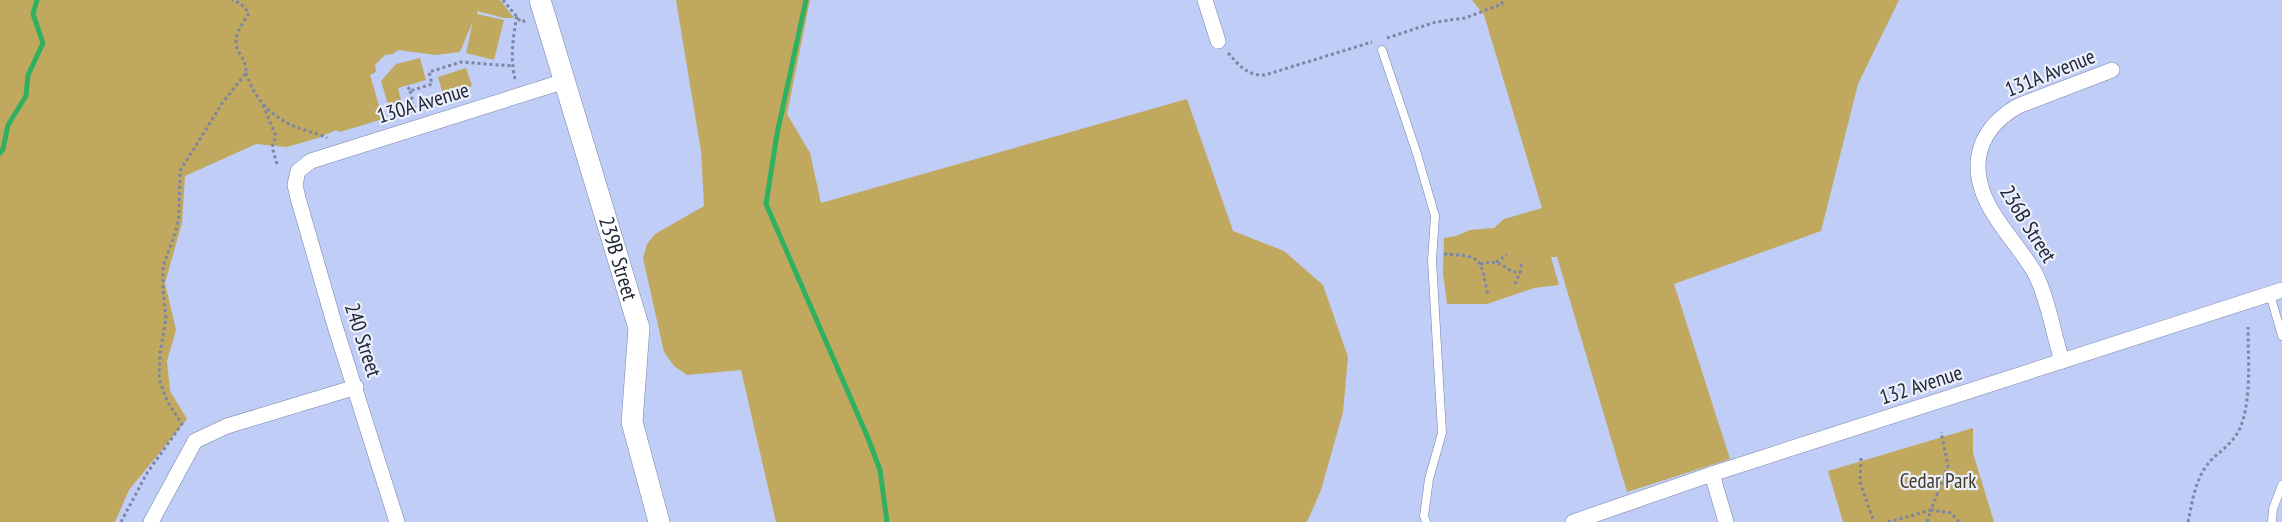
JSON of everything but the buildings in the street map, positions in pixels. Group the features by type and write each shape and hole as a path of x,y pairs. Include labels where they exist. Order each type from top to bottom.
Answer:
{"street":[{"path":"1206,0 1218,41"},
{"name":"239B Street","path":"536,9 565,81 639,328 632,422 659,522"},
{"name":"131A Avenue","path":"1981,143 1996,122 2018,106 2112,70"},
{"name":"130A Avenue","path":"298,171 311,161 565,81"},
{"name":"236B Street","path":"1981,143 1978,172 1988,204 2035,273 2062,361"},
{"name":"240 Street","path":"298,171 295,185 298,198 335,326 397,522"},
{"name":"132 Avenue","path":"1573,522 1712,474 2276,292"},
{"path":"151,522 195,441 227,426 356,387"},
{"path":"1712,474 1726,522"}],"lane":[{"path":"1382,50 1435,216 1432,253 1442,433 1429,479 1424,516 1426,522"},
{"path":"2276,292 2282,336"},
{"path":"2272,522 2273,508 2282,485"}],"path":[{"path":"232,0 240,3 249,13 236,34 235,45 246,66 250,85 272,114 287,123 328,139"},
{"path":"503,0 521,21 536,9"},
{"path":"1384,38 1436,22 1466,18 1502,4 1502,0"},
{"path":"516,81 512,39 517,16"},
{"path":"1218,41 1244,70 1253,76 1265,75 1379,40"},
{"path":"416,112 409,89 432,84 429,72 461,62 513,66"},
{"path":"121,522 147,473 182,424 167,401 159,379 160,353 166,319 163,266 176,231 179,214 180,171 223,102 246,73"},
{"path":"263,103 276,136 272,147 278,164"},
{"path":"404,106 413,103"},
{"path":"1432,253 1472,255 1480,264 1488,296"},
{"path":"1480,264 1496,262 1507,255"},
{"path":"1515,284 1521,273 1522,261"},
{"path":"1496,262 1514,272 1521,273"},
{"path":"2188,522 2194,493 2207,465 2225,450 2240,429 2246,405 2248,327"},
{"path":"1927,522 1948,466 1941,432"},
{"path":"1861,458 1860,482 1874,522"},
{"path":"1888,522 1931,510 1951,513 1959,522"}],"green space":[{"path":"0,0 500,0 514,18 504,18 477,11 477,14 504,20 494,60 466,53 473,21 460,52 436,55 398,50 393,54 385,55 375,65 376,72 370,75 383,119 340,132 336,130 287,147 256,144 185,176 182,223 165,283 176,330 167,361 170,391 187,419 129,490 115,522 0,522"},
{"path":"676,0 810,0 787,114 810,153 821,203 1187,99 1233,231 1284,251 1323,285 1348,357 1343,412 1321,490 1307,522 776,522 741,370 687,375 674,366 664,352 643,258 647,244 655,234 704,206 701,151"},
{"path":"1472,0 1899,0 1858,84 1821,231 1674,284 1730,459 1627,492 1557,257 1551,257 1559,285 1534,288 1487,304 1447,304 1443,273 1444,238 1470,230 1494,228 1504,219 1542,208 1484,15"},
{"path":"420,58 426,80 398,88 403,108 390,111 381,81 396,64"},
{"path":"466,68 472,86 443,95 438,77"},
{"name":"Cedar Park","path":"1973,428 1973,453 1994,522 1843,522 1828,471"}],"waterway":[{"path":"0,153 8,125 26,96 28,75 43,43 33,14 37,0"},
{"path":"806,0 777,134 766,204 868,438 880,470 887,522"}]}
